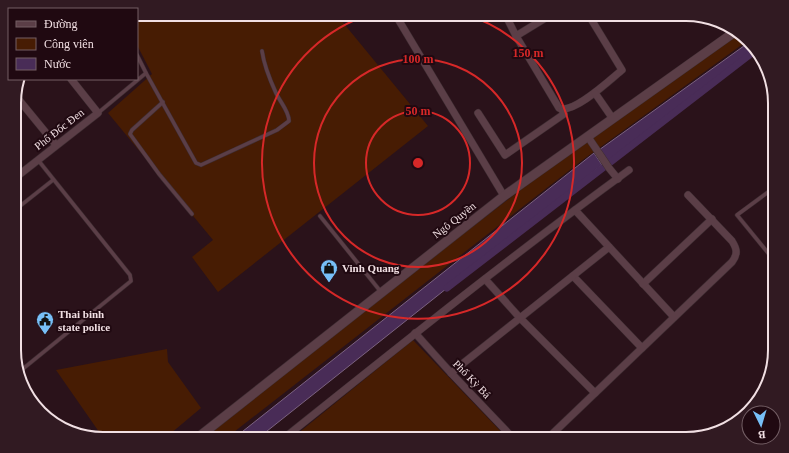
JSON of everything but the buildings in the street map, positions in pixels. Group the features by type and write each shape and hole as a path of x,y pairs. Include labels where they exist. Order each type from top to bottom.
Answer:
{"street":[{"path":"399,21 504,196"},
{"path":"478,113 505,155 564,114 556,104 508,21"},
{"path":"516,36 541,21"},
{"path":"562,110 569,109 595,92 622,70 592,21"},
{"name":"Ngô Quyền","path":"205,432 504,196 731,35"},
{"path":"72,80 98,113"},
{"path":"595,92 613,119"},
{"path":"21,107 56,145"},
{"name":"Phố Đốc Đen","path":"21,173 98,113"},
{"path":"588,136 596,150 618,178"},
{"path":"292,432 415,333 629,170"},
{"path":"554,432 732,262 735,257 737,252 736,247 688,195"},
{"path":"575,210 674,317"},
{"path":"643,284 712,220"},
{"path":"451,374 609,247"},
{"path":"573,276 642,348"},
{"path":"485,279 520,318 595,393"},
{"name":"Phố Kỳ Bá","path":"415,333 451,374 507,432"}],"lane":[{"path":"138,57 196,162 198,164 203,164 288,123 289,118 276,93 264,63 262,51"},
{"path":"138,80 146,73"},
{"path":"98,113 138,80"},
{"path":"163,102 132,130 130,134 159,174 192,214"},
{"path":"23,368 131,281 130,275 38,160"},
{"path":"21,205 54,180"},
{"path":"768,192 737,215 768,253"},
{"path":"320,216 382,293"}],"green space":[{"path":"138,21 342,21 428,126 218,292 192,257 213,240 108,113 152,74 138,47"},
{"path":"735,37 743,44 584,159 234,432 212,432 400,282 548,169"},
{"path":"413,340 501,432 300,432"},
{"path":"167,349 168,362 201,408 172,432 99,432 56,370"}],"water":[{"path":"744,46 751,53 610,163 599,150"},
{"path":"594,153 602,165 266,432 242,432"}],"waterway":[{"path":"447,288 751,54"}],"place":[{"name":"Vinh Quang","path":"329,283"},
{"name":"Thai binh state police","path":"45,335"}]}
